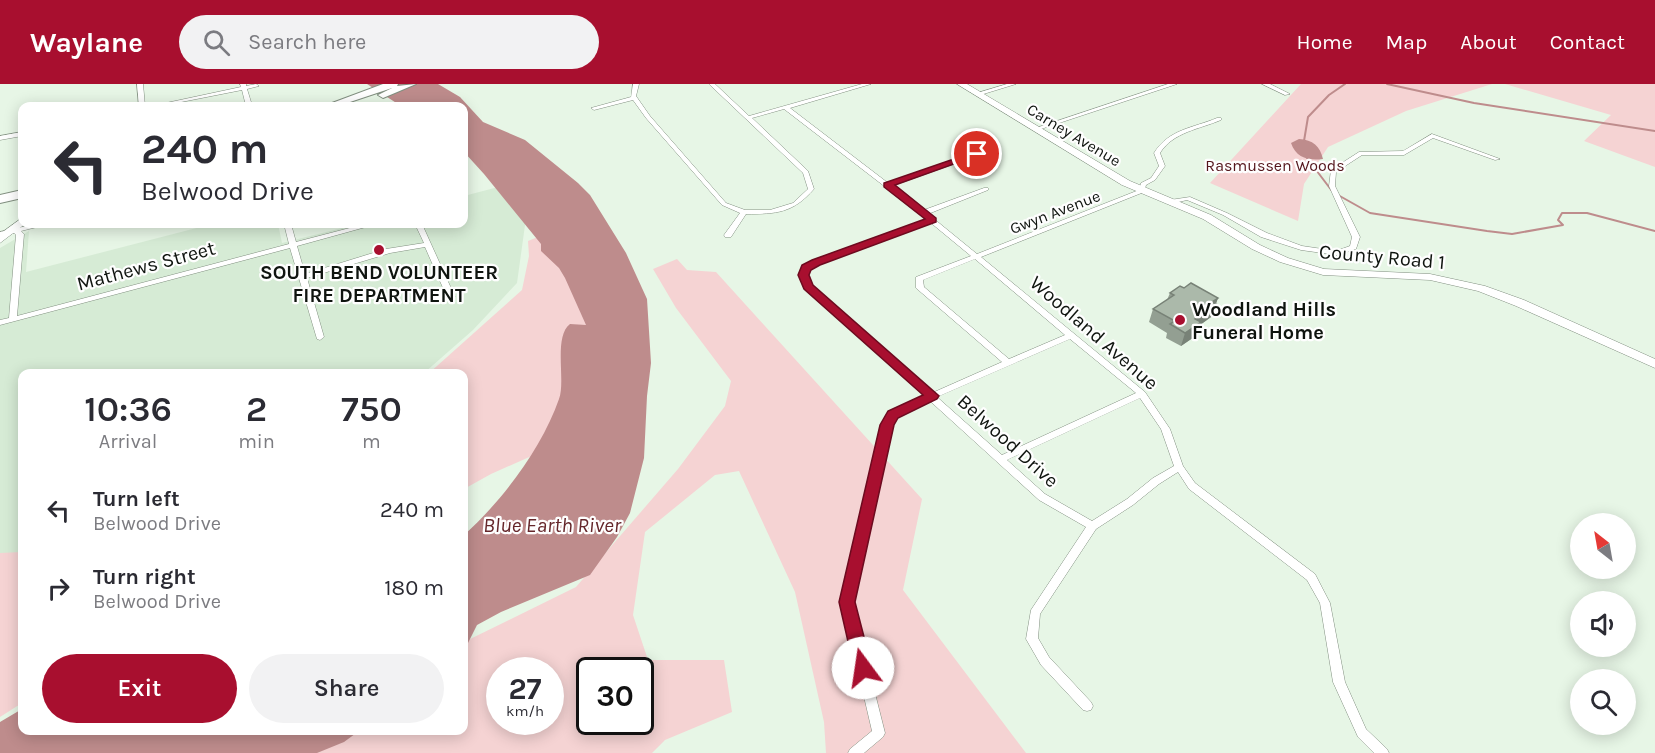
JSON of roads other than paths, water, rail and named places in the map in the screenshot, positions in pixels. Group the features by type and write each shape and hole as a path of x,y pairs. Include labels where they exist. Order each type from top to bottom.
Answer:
{"highway":[{"path":"356,102 393,84"},
{"path":"356,102 411,84"},
{"path":"0,190 18,186"},
{"path":"0,199 18,195"}],"main road":[{"name":"Carney Avenue","path":"961,84 1111,174 1143,190"},
{"name":"County Road 1","path":"1143,190 1207,217 1263,251 1302,267 1323,272 1430,277 1481,288 1520,303 1655,364"},
{"path":"0,240 18,226"}],"street":[{"path":"140,84 142,102"},
{"path":"636,84 635,98 648,117 724,204 744,212 771,212 796,202 811,189 806,172 712,84"},
{"path":"747,118 868,84"},
{"path":"977,94 1013,84"},
{"path":"1036,129 1174,84"},
{"path":"1265,84 1287,94"},
{"path":"173,102 243,86 256,86"},
{"path":"243,86 248,102"},
{"path":"594,108 635,98"},
{"name":"Woodland Avenue","path":"785,107 932,220 1142,394 1165,429 1179,467 1192,486 1311,577 1325,603 1339,682 1362,733 1383,753"},
{"path":"1143,190 1143,184 1153,179 1162,166 1158,153 1162,143 1170,137 1219,119"},
{"path":"0,138 18,135"},
{"path":"1170,202 1188,198 1278,240 1302,248 1337,253 1353,247 1356,237 1332,186 1333,171 1361,153 1404,153 1432,136 1497,159"},
{"path":"887,185 977,154"},
{"path":"923,213 986,189"},
{"name":"Gwyn Avenue","path":"1008,363 920,288 919,279 1143,190"},
{"path":"728,235 744,212"},
{"name":"Belwood Drive","path":"932,220 816,262 806,268 803,275 808,286 1042,497 1092,526"},
{"path":"0,234 24,228"},
{"path":"288,228 320,337"},
{"name":"Mathews Street","path":"0,323 355,228"},
{"path":"421,228 451,297"},
{"path":"13,319 20,234 14,230"},
{"path":"302,277 389,251 428,243"},
{"path":"854,753 879,733 847,602 887,425 893,415 932,396 1072,335"},
{"path":"1002,459 1142,394"},
{"path":"1087,706 1045,661 1032,639 1036,612 1092,526 1179,467"}],"water":[{"name":"Blue Earth River","path":"367,84 438,84 465,102 395,102"},
{"name":"Blue Earth River","path":"468,106 483,122 525,140 590,195 626,253 647,299 651,363 644,458 630,513 617,537 590,575 501,612 477,625 468,643 468,531 506,490 542,436 552,418 561,391 561,349 565,330 570,324 586,325 559,268 541,251 541,244 468,156"},
{"path":"1299,139 1315,144 1323,159 1308,159 1296,152 1291,143"},
{"path":"18,711 18,735 354,735 344,742 317,753 0,753 0,722"}],"waterway":[{"path":"1304,141 1308,117 1329,95 1345,84"},
{"path":"1387,84 1474,103 1655,131"},
{"path":"1307,158 1332,191"},
{"path":"1338,195 1370,213 1512,234 1563,225 1558,220 1562,213 1587,213 1655,231"}],"place":[{"name":"SOUTH BEND VOLUNTEER FIRE DEPARTMENT","path":"379,250"},
{"name":"Woodland Hills Funeral Home","path":"1180,320"}],"park label":[{"name":"Rasmussen Woods","path":"1275,165"}]}
